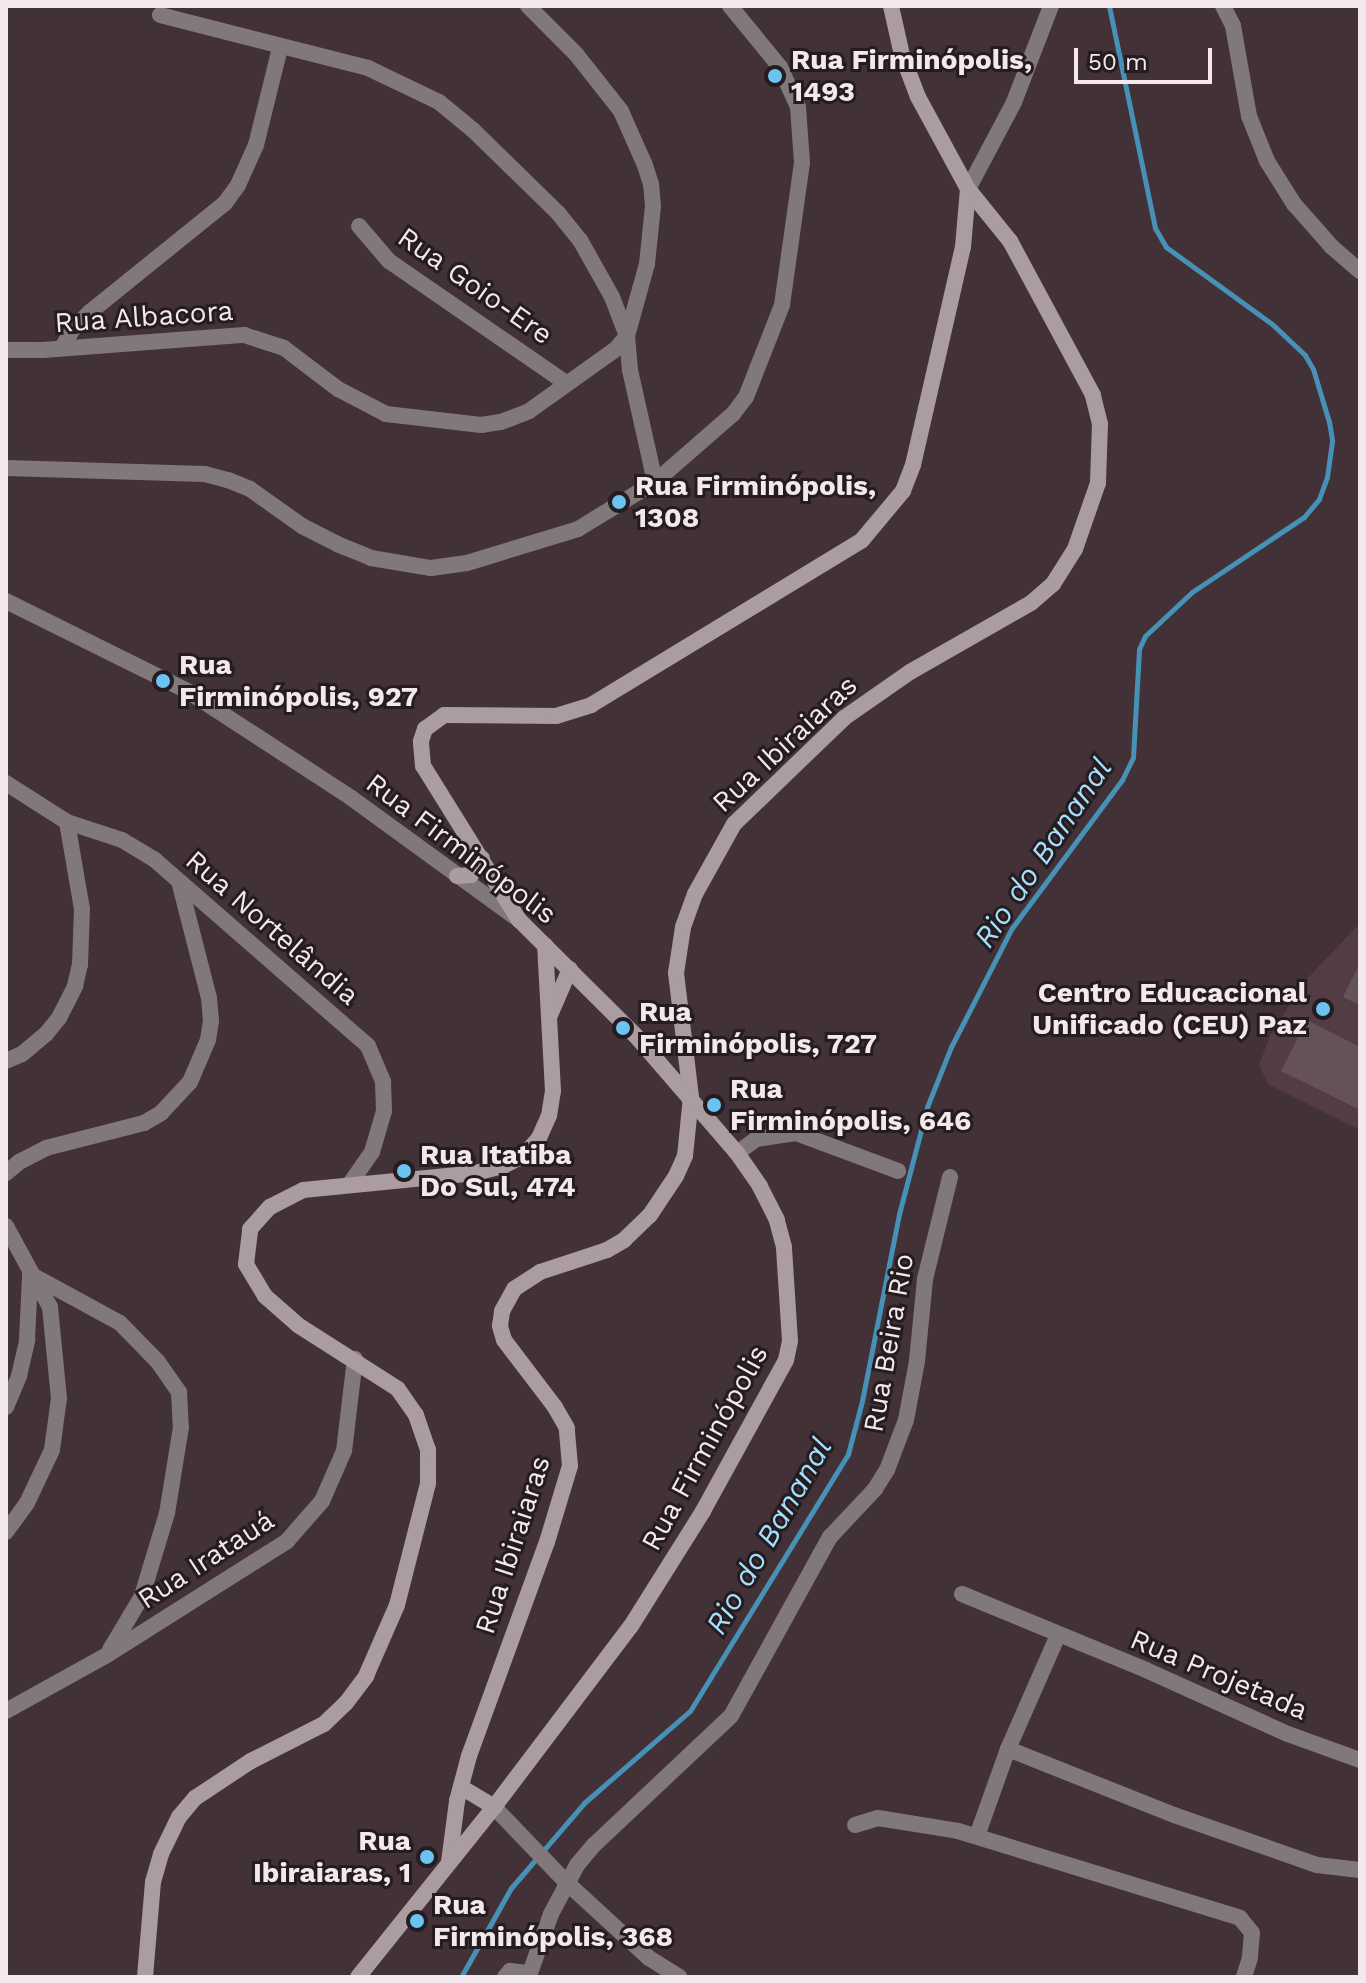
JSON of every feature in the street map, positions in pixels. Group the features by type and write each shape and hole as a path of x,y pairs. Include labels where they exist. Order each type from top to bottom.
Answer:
{"main road":[{"name":"Rua Ibiraiaras","path":"449,1863 461,1787 570,1466 567,1428 555,1407 504,1340 500,1326 506,1299 514,1289 540,1272 607,1250 624,1240 664,1198 685,1156 691,1097 678,1011 678,951 695,894 734,824 818,742 875,693 1031,603 1053,584 1075,549 1092,504 1101,449 1093,395 1010,241 968,189 918,97 902,55 891,6"},
{"path":"519,920 423,766 421,741 425,729 444,715 556,716 591,705 862,540 903,491 913,465 963,247 968,189"},
{"path":"457,876 471,875 482,858"},
{"name":"Rua Firminópolis","path":"358,1977 494,1807 631,1626 671,1565 786,1360 790,1314 784,1247 777,1220 760,1186 691,1097 570,969 519,920"},
{"path":"145,1977 153,1882 161,1854 179,1817 195,1798 251,1761 324,1724 346,1703 366,1676 397,1605 422,1518 428,1450 416,1415 398,1389 280,1310 265,1296 246,1264 250,1229 270,1207 303,1190 475,1173 503,1166 523,1156 539,1138 549,1116 553,1079 545,945"},
{"path":"549,1017 570,969"},
{"path":"461,1787 494,1807"},
{"path":"455,1820 473,1833"}],"street":[{"path":"528,6 576,54 621,111 651,184 649,251 627,336"},
{"path":"6,468 217,477 250,489 302,526 337,544 371,558 431,568 467,563 578,529 655,482 733,414 746,397 769,348 782,305 802,162 798,107 780,67 730,6"},
{"path":"968,189 1014,102 1051,6"},
{"path":"1223,6 1233,26 1249,116 1267,161 1294,204 1332,247 1360,271"},
{"path":"160,15 368,68 439,102 473,130 558,213 580,240 612,297 627,336 630,370 655,482"},
{"path":"63,346 73,329 90,312 207,219 238,185 256,145 280,48"},
{"name":"Rua Goio-Ere","path":"359,226 389,261 567,384"},
{"name":"Rua Albacora","path":"6,350 244,335 262,338 284,348 338,389 386,414 454,425 501,422 529,411 616,349 627,336"},
{"name":"Rua Firminópolis","path":"6,601 189,692 350,797 519,920"},
{"name":"Rua Nortelândia","path":"6,783 67,822 132,845 155,860 368,1046 383,1082 384,1111 372,1152 349,1185"},
{"path":"6,1061 22,1054 46,1034 67,1004 75,986 80,965 82,909 67,822"},
{"path":"6,1173 19,1162 46,1148 144,1123 161,1113 190,1082 208,1040 211,1021 206,985 180,885"},
{"path":"737,1153 756,1139 796,1133 898,1171"},
{"name":"Rua Beira Rio","path":"532,1975 566,1882 594,1845 731,1716 830,1537 875,1489 887,1470 906,1420 917,1361 925,1279 950,1177"},
{"path":"6,1226 50,1307 59,1398 52,1450 27,1503 6,1532"},
{"path":"6,1407 19,1376 27,1340 30,1274"},
{"path":"30,1274 120,1323 140,1341 179,1392 181,1427 167,1513 142,1596 107,1655"},
{"name":"Rua Iratauá","path":"6,1711 107,1655 277,1548 310,1518 322,1501 344,1451 355,1359"},
{"name":"Rua Projetada","path":"962,1594 1229,1706 1288,1734 1360,1760"},
{"path":"977,1836 1008,1749 1058,1635"},
{"path":"1008,1749 1174,1815 1317,1865 1360,1870"},
{"path":"494,1807 566,1882 649,1958 680,1977"},
{"path":"855,1825 878,1818 977,1836 1061,1860 1116,1882 1191,1901 1240,1918 1252,1933 1250,1958 1244,1977"},
{"path":"505,1977 510,1971 532,1975"}],"shaded area":[{"name":"Centro Educacional Unificado (CEU) Paz","path":"1360,923 1360,1130 1268,1084 1259,1065 1270,1036 1304,982"}],"building":[{"path":"1360,963 1360,1005 1343,997"},
{"path":"1307,1020 1360,1047 1360,1110 1281,1071"}],"waterway":[{"name":"Rio do Bananal","path":"461,1977 511,1888 584,1803 690,1711 848,1454 862,1401 899,1214 927,1107 951,1047 1012,928 1122,780 1133,757 1139,649 1145,636 1192,592 1304,517 1319,499 1327,477 1332,440 1329,422 1313,369 1305,355 1272,324 1166,247 1155,228 1109,6"}],"place":[{"name":"Rua Firminópolis, 1493","path":"775,76"},
{"name":"Rua Firminópolis, 1308","path":"619,502"},
{"name":"Rua Firminópolis, 927","path":"163,681"},
{"name":"Centro Educacional Unificado (CEU) Paz","path":"1323,1009"},
{"name":"Rua Firminópolis, 727","path":"623,1028"},
{"name":"Rua Firminópolis, 646","path":"714,1105"},
{"name":"Rua Itatiba Do Sul, 474","path":"404,1171"},
{"name":"Rua Ibiraiaras, 1","path":"427,1857"},
{"name":"Rua Firminópolis, 368","path":"417,1921"}]}
